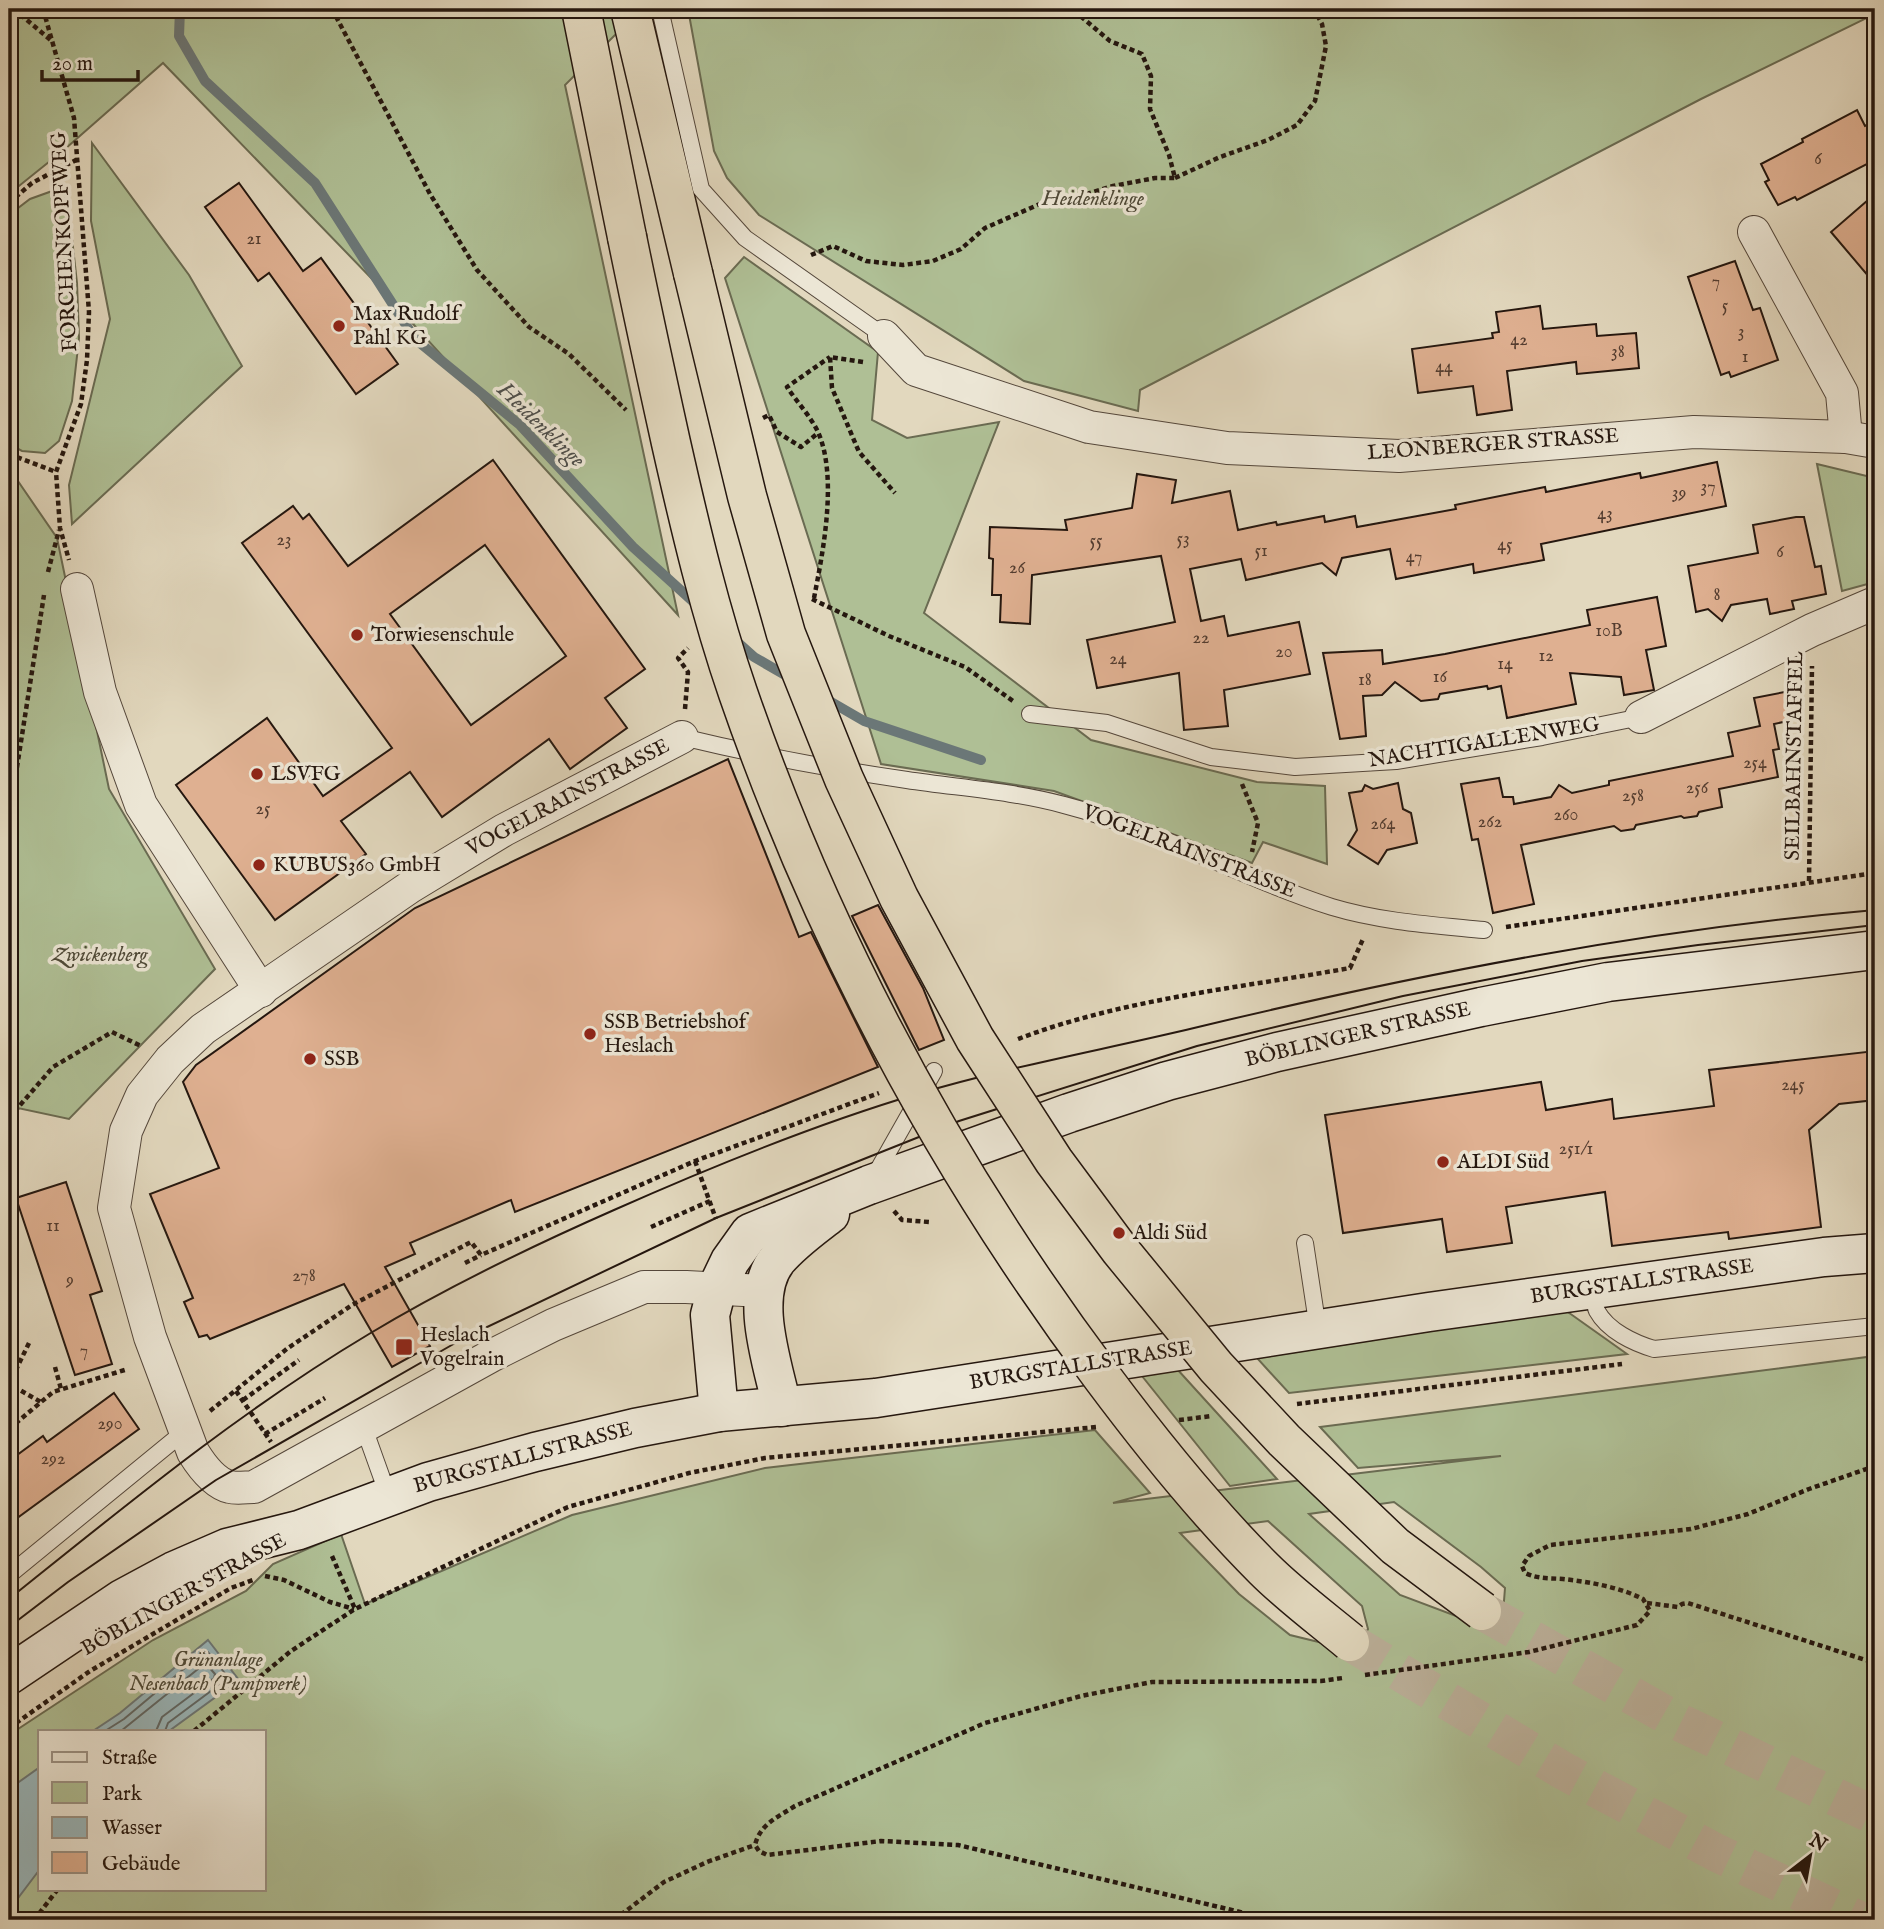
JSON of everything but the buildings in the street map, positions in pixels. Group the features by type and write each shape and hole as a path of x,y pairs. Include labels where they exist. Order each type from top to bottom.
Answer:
{"highway":[{"path":"581,9 642,312 694,542 737,690 781,810 818,895 901,1068 988,1214 1069,1333 1154,1446 1206,1508 1353,1665"},
{"path":"630,9 747,496 786,634 818,720 883,862 975,1039 1054,1161 1119,1250 1216,1367 1293,1450 1395,1546 1482,1611"}],"main road":[{"name":"BÖBLINGER STRASSE","path":"719,1412 710,1315 717,1288 730,1261 750,1233 863,1188 1069,1113 1167,1081 1277,1052 1608,982 1875,950"},
{"name":"BÖBLINGER STRASSE","path":"782,1406 763,1314 763,1291 775,1263 791,1245 863,1188"},
{"name":"BURGSTALLSTRASSE","path":"299,1530 428,1482 535,1452 635,1428 719,1412 876,1398 1318,1329 1824,1257 1875,1253"},
{"name":"BÖBLINGER STRASSE","path":"9,1675 122,1599 174,1571 227,1548 299,1530"},
{"name":"BÖBLINGER STRASSE","path":"9,1704 75,1656 158,1609 238,1569 299,1530"}],"street":[{"path":"1754,232 1842,393 1861,440"},
{"name":"LEONBERGER STRASSE","path":"884,336 916,370 1089,427 1227,448 1399,456 1694,432 1861,440"},
{"path":"77,589 100,692 141,805 261,990"},
{"name":"NACHTIGALLENWEG","path":"1641,717 1812,630 1875,603"},
{"name":"VOGELRAINSTRASSE","path":"185,1431 159,1360 114,1208 126,1131 142,1095 170,1060 204,1029 410,887 504,830 682,737"},
{"path":"185,1431 200,1462 216,1480 231,1488 254,1487 491,1356 552,1325 644,1287 763,1291"}],"lane":[{"name":"LEONBERGER STRASSE","path":"660,9 701,189 745,238 884,336"},
{"name":"NACHTIGALLENWEG","path":"1030,714 1107,723 1211,757 1295,767 1396,761 1542,737 1641,717"},
{"name":"VOGELRAINSTRASSE","path":"682,737 727,748 882,776 987,789 1064,805 1128,824 1332,906 1385,920 1484,930"},
{"path":"863,1188 934,1071"},
{"path":"1305,1243 1318,1329"},
{"path":"1594,1289 1597,1310 1610,1326 1635,1343 1654,1349 1875,1326"},
{"path":"364,1428 388,1495"},
{"path":"9,1575 185,1431"}],"path":[{"path":"14,9 53,43"},
{"name":"FORCHENKOPFWEG","path":"43,9 74,118 89,312 87,360 81,404 56,472"},
{"path":"1076,9 1078,14 1110,41 1142,54 1151,76 1150,109 1169,155 1175,178"},
{"path":"791,271 805,257 833,246 866,261 902,265 933,261 961,249 985,229 1049,200 1077,197 1113,186 1175,178 1220,156 1268,140 1297,125 1315,102 1326,46 1322,24 1314,9"},
{"path":"9,203 32,183 76,160"},
{"path":"813,600 825,540 827,470 818,433 787,387 831,357 916,370"},
{"path":"831,357 832,388 859,452 895,494"},
{"path":"769,415 777,432 801,447 818,433"},
{"path":"9,454 56,472 60,528 77,589"},
{"path":"9,461 16,457"},
{"path":"48,573 60,528"},
{"path":"9,818 45,585"},
{"name":"SEILBAHNSTAFFEL","path":"1810,881 1812,630"},
{"path":"678,657 688,672"},
{"path":"1230,759 1249,797 1258,823 1252,850"},
{"path":"1484,930 1875,873"},
{"path":"1010,1042 1048,1028 1147,1004 1350,968 1363,937 1385,920"},
{"path":"9,1118 53,1067 112,1032 170,1060"},
{"path":"465,1263 695,1161 885,1091"},
{"path":"651,1227 710,1201"},
{"path":"185,1431 288,1348 352,1305 471,1242 481,1255"},
{"path":"29,1343 9,1384 41,1402"},
{"path":"9,1429 53,1392 159,1360"},
{"path":"243,1400 299,1360"},
{"path":"1297,1405 1629,1363"},
{"path":"55,1367 61,1389"},
{"path":"236,1391 274,1446 295,1465"},
{"path":"265,1434 325,1398"},
{"path":"1173,1420 1214,1416"},
{"path":"195,1730 291,1651 355,1609 568,1507 690,1473 765,1458 1109,1426"},
{"path":"1875,1466 1748,1514 1691,1529 1550,1545 1529,1556 1522,1566 1525,1573 1535,1578 1563,1579 1606,1586 1637,1596 1647,1603 1678,1607 1688,1603 1875,1663"},
{"path":"9,1728 90,1671 231,1588 266,1576 284,1580 330,1602 355,1609"},
{"path":"1266,1920 958,1845 881,1841 767,1854 760,1851 755,1844 757,1835 765,1824 795,1806 985,1723 1081,1696 1152,1682 1321,1681 1353,1665 1530,1652 1637,1625 1650,1611 1647,1603"},
{"path":"614,1920 664,1882 755,1844"},
{"path":"34,1920 57,1890"}],"green space":[{"name":"Heidenklinge","path":"9,9 641,9 565,85 678,615 374,281 163,63 9,194"},
{"name":"Heidenklinge","path":"688,9 1875,9 1875,14 1701,99 1140,390 1138,411 1024,381 759,215 727,178 714,151"},
{"path":"92,143 189,275 242,366 72,524 69,485 110,319 91,221"},
{"path":"55,190 68,203 77,283 79,338 72,401 59,441 45,453 22,451 9,444 9,215 30,199"},
{"path":"744,257 878,352 872,420 907,438 999,422 924,613 1091,740 1257,782 1325,786 1327,864 1263,842 1252,863 1054,791 881,764 725,278"},
{"path":"1817,464 1875,478 1875,582 1842,591"},
{"name":"Zwickenberg","path":"9,468 57,538 109,789 215,969 69,1119 18,1108 9,1118"},
{"path":"1565,1310 1627,1354 1289,1393 1257,1358"},
{"name":"Grünanlage Nesenbach (Pumpwerk)","path":"1875,1356 1875,1920 9,1920 9,1735 153,1640 246,1591 273,1564 341,1534 365,1604 572,1515 765,1468 1095,1430 1150,1493 1113,1503 1501,1456 1358,1468 1320,1427","holes":["1394,1502 1505,1588 1504,1601 1493,1614 1456,1616 1400,1595 1309,1514","1268,1521 1362,1606 1368,1629 1360,1642 1339,1647 1290,1635 1239,1594 1180,1533"]},
{"path":"1177,1369 1277,1479 1230,1486 1142,1376"}],"water":[{"path":"208,1640 239,1680 170,1730 94,1730 120,1713"},
{"path":"38,1768 38,1872 9,1910 9,1789"}],"waterway":[{"name":"Heidenklinge","path":"180,9 179,36 205,81 315,183 415,339 520,425 633,547 698,606"},
{"name":"Heidenklinge","path":"735,640 754,657 792,679"},
{"name":"Heidenklinge","path":"826,699 864,721 981,760"}],"tunnel":[{"path":"1482,1611 1677,1721 1875,1816"},
{"path":"1350,1642 1562,1770 1717,1853 1859,1920"}],"tram line":[{"path":"9,1599 229,1427 369,1334 459,1284 551,1238 764,1147 878,1106 986,1075 1278,1008 1532,956 1703,929 1875,910"},
{"path":"9,1627 68,1582 216,1480 464,1338 716,1218 959,1121 1197,1046 1403,996 1582,961 1875,925"}],"place":[{"name":"Max Rudolf Pahl KG","path":"339,326"},
{"name":"Torwiesenschule","path":"357,635"},
{"name":"LSVFG","path":"257,774"},
{"name":"KUBUS360 GmbH","path":"259,865"},
{"name":"SSB Betriebshof Heslach","path":"590,1034"},
{"name":"SSB","path":"310,1059"},
{"name":"ALDI Süd","path":"1443,1162"},
{"name":"Aldi Süd","path":"1119,1233"},
{"name":"Heslach Vogelrain","path":"404,1347"}]}
